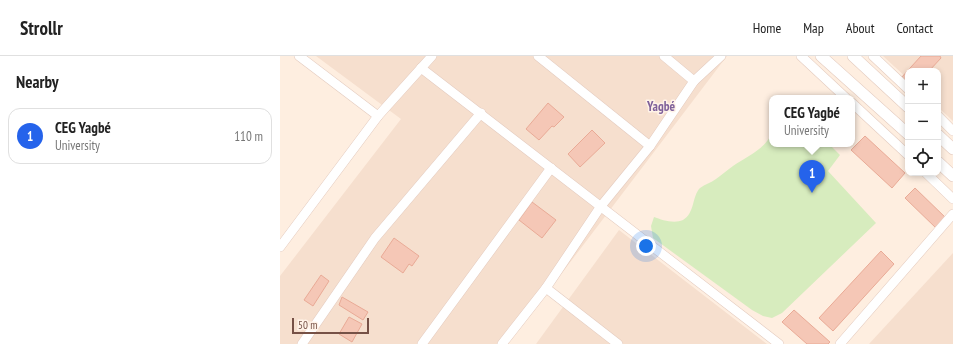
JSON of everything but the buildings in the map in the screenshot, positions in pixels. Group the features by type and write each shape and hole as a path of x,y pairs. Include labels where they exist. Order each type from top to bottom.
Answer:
{"street":[{"path":"299,56 378,116"},
{"path":"280,247 378,116 432,56"},
{"path":"538,56 650,146"},
{"path":"664,56 694,81"},
{"path":"502,344 546,288 601,206 650,146 694,81 721,56"},
{"path":"801,56 843,95"},
{"path":"821,56 905,131"},
{"path":"853,56 905,104"},
{"path":"873,56 905,85"},
{"path":"421,68 779,344"},
{"path":"855,106 905,152"},
{"path":"302,344 375,238 481,114"},
{"path":"941,119 953,130"},
{"path":"941,138 953,148"},
{"path":"941,165 953,176"},
{"path":"422,344 550,168"},
{"path":"929,176 953,199"},
{"path":"840,344 953,214"},
{"path":"546,288 618,344"}],"shaded area":[{"path":"316,56 727,56 508,344 280,344 280,276 401,119"},
{"path":"883,56 953,56 953,121 941,110 941,68 905,68 905,76"},
{"path":"619,230 767,344 536,344"},
{"path":"953,253 953,344 869,344"}],"green space":[{"path":"769,139 769,147 832,147 840,155 828,171 876,223 782,313 772,318 763,316 752,310 653,238 651,226 654,217 672,222 683,220 690,213 697,191 700,188 714,180 765,144"}],"place":[{"name":"CEG Yagbé","path":"812,193"}],"district":[{"name":"Yagbé","path":"661,106"}]}
